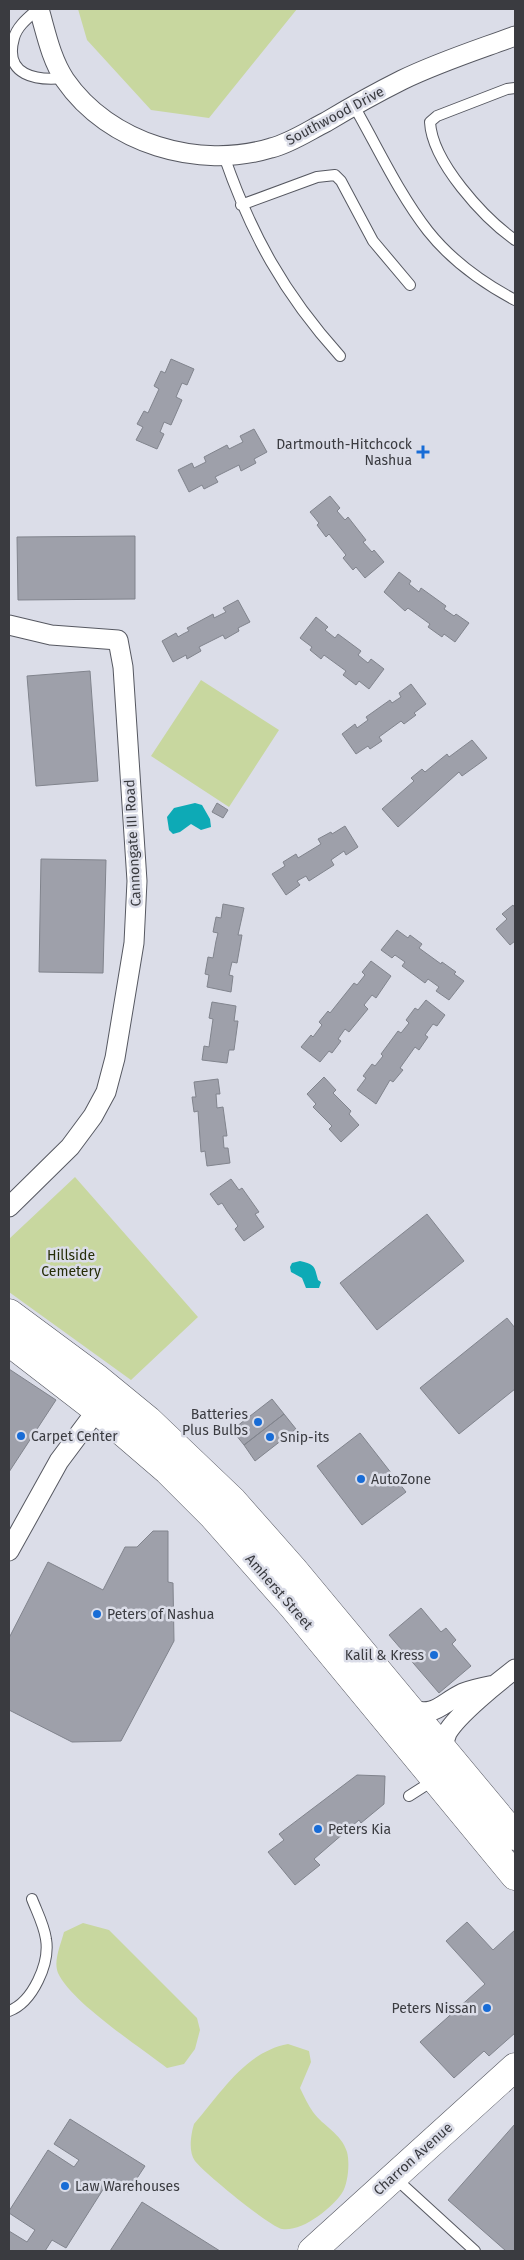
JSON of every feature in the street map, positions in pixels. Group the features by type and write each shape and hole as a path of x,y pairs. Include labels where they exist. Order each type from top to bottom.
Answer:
{"main road":[{"name":"Amherst Street","path":"9,1313 98,1379 148,1420 203,1471 264,1535 444,1752 510,1824"},
{"name":"Amherst Street","path":"9,1342 97,1410 168,1471 212,1515 294,1608 515,1876"},
{"name":"Charron Avenue","path":"312,2251 515,2067"}],"street":[{"name":"Southwood Drive","path":"39,9 50,48 64,78 78,96 118,129 169,150 197,155 224,156 247,154 279,146 402,80 445,61 515,36"},
{"name":"Cannongate III Road","path":"9,625 51,635 118,640 123,667 137,882 133,951 115,1058 106,1092 93,1116 70,1147 9,1207"},
{"path":"9,1551 59,1461 97,1410"},
{"path":"444,1752 444,1740 450,1729 496,1684 515,1669"},
{"path":"408,1709 421,1713 434,1711 464,1693 496,1684"}],"lane":[{"path":"39,9 23,22 14,37 12,52 16,67 28,77 48,80 64,78"},
{"path":"515,88 507,89 437,116 430,122 430,132 440,154 467,195 503,231 515,240"},
{"path":"354,106 410,205 429,232 445,249 477,276 515,300"},
{"path":"224,156 241,205 281,282 302,312 340,356"},
{"path":"241,205 317,177 335,175 341,181 373,241 410,285"},
{"path":"409,1796 436,1779"},
{"path":"9,2011 24,2000 34,1986 46,1956 44,1928 32,1899"},
{"path":"394,2177 475,2251"}],"green space":[{"path":"78,9 297,9 209,118 151,110 87,40"},
{"path":"201,680 279,730 229,807 151,756"},
{"name":"Hillside Cemetery","path":"75,1177 198,1317 131,1380 9,1292 9,1239"},
{"path":"83,1923 109,1930 197,2018 200,2030 195,2049 184,2064 167,2068 91,2010 65,1985 58,1973 56,1963 59,1947 64,1932"},
{"path":"288,2044 309,2051 311,2062 300,2088 313,2112 337,2135 345,2146 348,2167 344,2189 331,2206 307,2223 290,2229 282,2229 251,2210 201,2167 191,2153 191,2143 194,2124 235,2075 259,2056 273,2048"}],"water":[{"path":"195,803 202,805 210,819 211,827 201,830 191,824 180,832 173,834 169,830 167,817 174,808"},
{"path":"300,1261 314,1267 318,1280 321,1282 319,1288 306,1288 302,1278 291,1272 290,1267 292,1263"}],"building":[{"path":"171,359 194,369 187,385 182,383 176,397 182,400 171,425 164,422 160,432 164,434 157,449 136,440 143,427 137,424 144,411 148,413 159,389 154,386 161,371 165,373"},
{"path":"254,429 267,452 254,459 256,463 241,471 239,465 215,477 218,482 204,489 202,485 189,492 178,470 192,463 194,468 206,462 204,457 227,445 229,449 243,442 240,436"},
{"path":"330,496 340,508 337,511 345,520 348,517 366,540 363,542 372,552 374,550 384,562 365,578 356,567 353,570 343,558 346,555 329,534 326,537 317,525 319,523 310,512"},
{"path":"135,536 135,599 18,600 17,537"},
{"path":"399,572 411,581 409,584 419,592 421,588 446,606 444,609 454,616 456,614 469,623 455,642 444,634 442,637 428,627 430,624 408,608 405,611 384,592"},
{"path":"238,600 250,622 238,628 239,631 225,639 223,635 199,647 201,651 187,659 186,655 173,662 162,641 176,633 178,637 189,631 187,628 213,614 214,618 226,612 223,608"},
{"path":"316,617 328,627 325,630 335,638 338,634 361,651 358,655 368,663 371,659 384,669 369,689 359,681 356,685 343,675 346,671 324,655 321,659 310,650 312,647 300,638"},
{"path":"90,671 98,781 36,786 27,676"},
{"path":"411,684 426,704 404,724 401,721 379,737 382,741 370,749 368,746 356,754 342,734 355,724 357,728 368,720 366,717 390,700 392,703 401,697 399,693"},
{"path":"472,740 487,758 462,776 459,772 398,827 382,809 414,781 411,778 422,769 425,772 447,754 449,757"},
{"path":"217,803 228,810 223,818 212,812"},
{"path":"345,826 358,847 346,855 344,851 331,860 334,865 309,881 306,876 297,881 300,885 286,895 272,874 285,866 283,862 296,854 298,858 321,844 318,839 331,832 332,834"},
{"path":"41,859 106,860 103,973 39,972"},
{"path":"223,904 244,908 238,935 242,935 237,963 232,962 229,975 233,976 231,992 207,987 209,975 205,974 208,957 213,958 218,933 213,932 216,917 221,918"},
{"path":"513,905 515,908 515,941 510,945 496,929 507,919 502,914"},
{"path":"397,930 408,938 410,935 422,944 419,948 456,972 454,974 464,981 449,1000 436,991 439,987 428,979 425,983 402,966 405,962 395,955 392,958 381,950"},
{"path":"371,961 391,976 376,998 372,995 364,1005 368,1009 349,1032 345,1029 338,1039 341,1041 332,1053 329,1051 320,1062 301,1047 311,1035 313,1037 322,1025 319,1022 328,1011 330,1013 354,983 357,985 365,975 362,972"},
{"path":"426,1000 445,1015 437,1026 433,1024 425,1035 428,1037 419,1050 415,1047 400,1068 403,1070 393,1082 390,1080 376,1104 357,1090 366,1078 363,1076 372,1064 375,1066 383,1056 381,1054 398,1031 401,1033 409,1023 406,1020 415,1008 418,1010"},
{"path":"212,1002 236,1006 234,1021 238,1021 234,1050 229,1050 227,1063 202,1060 204,1046 209,1047 213,1019 209,1018"},
{"path":"324,1077 336,1090 333,1093 351,1111 349,1114 359,1125 341,1142 329,1129 332,1126 313,1107 316,1104 307,1094"},
{"path":"218,1079 220,1094 216,1094 217,1108 223,1107 227,1136 223,1136 224,1148 228,1148 230,1163 207,1166 205,1151 201,1152 198,1111 194,1112 192,1097 196,1097 194,1082"},
{"path":"231,1179 239,1190 242,1188 259,1212 255,1214 264,1227 244,1241 235,1229 238,1226 222,1203 218,1205 210,1194"},
{"path":"427,1214 464,1261 377,1330 340,1283"},
{"path":"507,1318 515,1328 515,1389 459,1434 420,1388"},
{"name":"Carpet Center","path":"9,1369 56,1400 9,1472"},
{"name":"Batteries Plus Bulbs","path":"272,1399 284,1414 244,1445 232,1430"},
{"name":"Snip-its","path":"284,1414 296,1429 255,1461 244,1445"},
{"name":"AutoZone","path":"360,1433 406,1492 362,1525 317,1466"},
{"name":"Peters of Nashua","path":"153,1531 168,1531 168,1582 173,1583 174,1641 121,1741 72,1742 9,1710 9,1638 48,1562 103,1590 125,1547 137,1547"},
{"name":"Kalil & Kress","path":"421,1608 441,1632 446,1628 456,1640 452,1644 471,1666 439,1693 389,1635"},
{"name":"Peters Kia","path":"357,1775 385,1776 384,1804 361,1823 359,1820 314,1859 320,1865 295,1885 268,1852 284,1840 279,1834"},
{"name":"Peters Nissan","path":"467,1922 493,1950 515,1930 515,2033 489,2056 484,2051 454,2078 420,2042 485,1984 446,1941"},
{"name":"Law Warehouses","path":"70,2119 145,2166 128,2192 109,2180 66,2248 52,2240 45,2251 9,2251 9,2231 27,2242 35,2230 9,2213 9,2211 48,2150 74,2167 79,2160 54,2144"},
{"path":"515,2124 515,2251 506,2251 448,2200"},
{"name":"Law Warehouses","path":"142,2202 220,2251 110,2251"}],"place":[{"name":"Dartmouth-Hitchcock Nashua","path":"423,452"},
{"name":"Batteries Plus Bulbs","path":"258,1422"},
{"name":"Carpet Center","path":"21,1436"},
{"name":"Snip-its","path":"270,1437"},
{"name":"AutoZone","path":"361,1479"},
{"name":"Peters of Nashua","path":"97,1614"},
{"name":"Kalil & Kress","path":"434,1655"},
{"name":"Peters Kia","path":"318,1829"},
{"name":"Peters Nissan","path":"487,2008"},
{"name":"Law Warehouses","path":"65,2186"}]}
